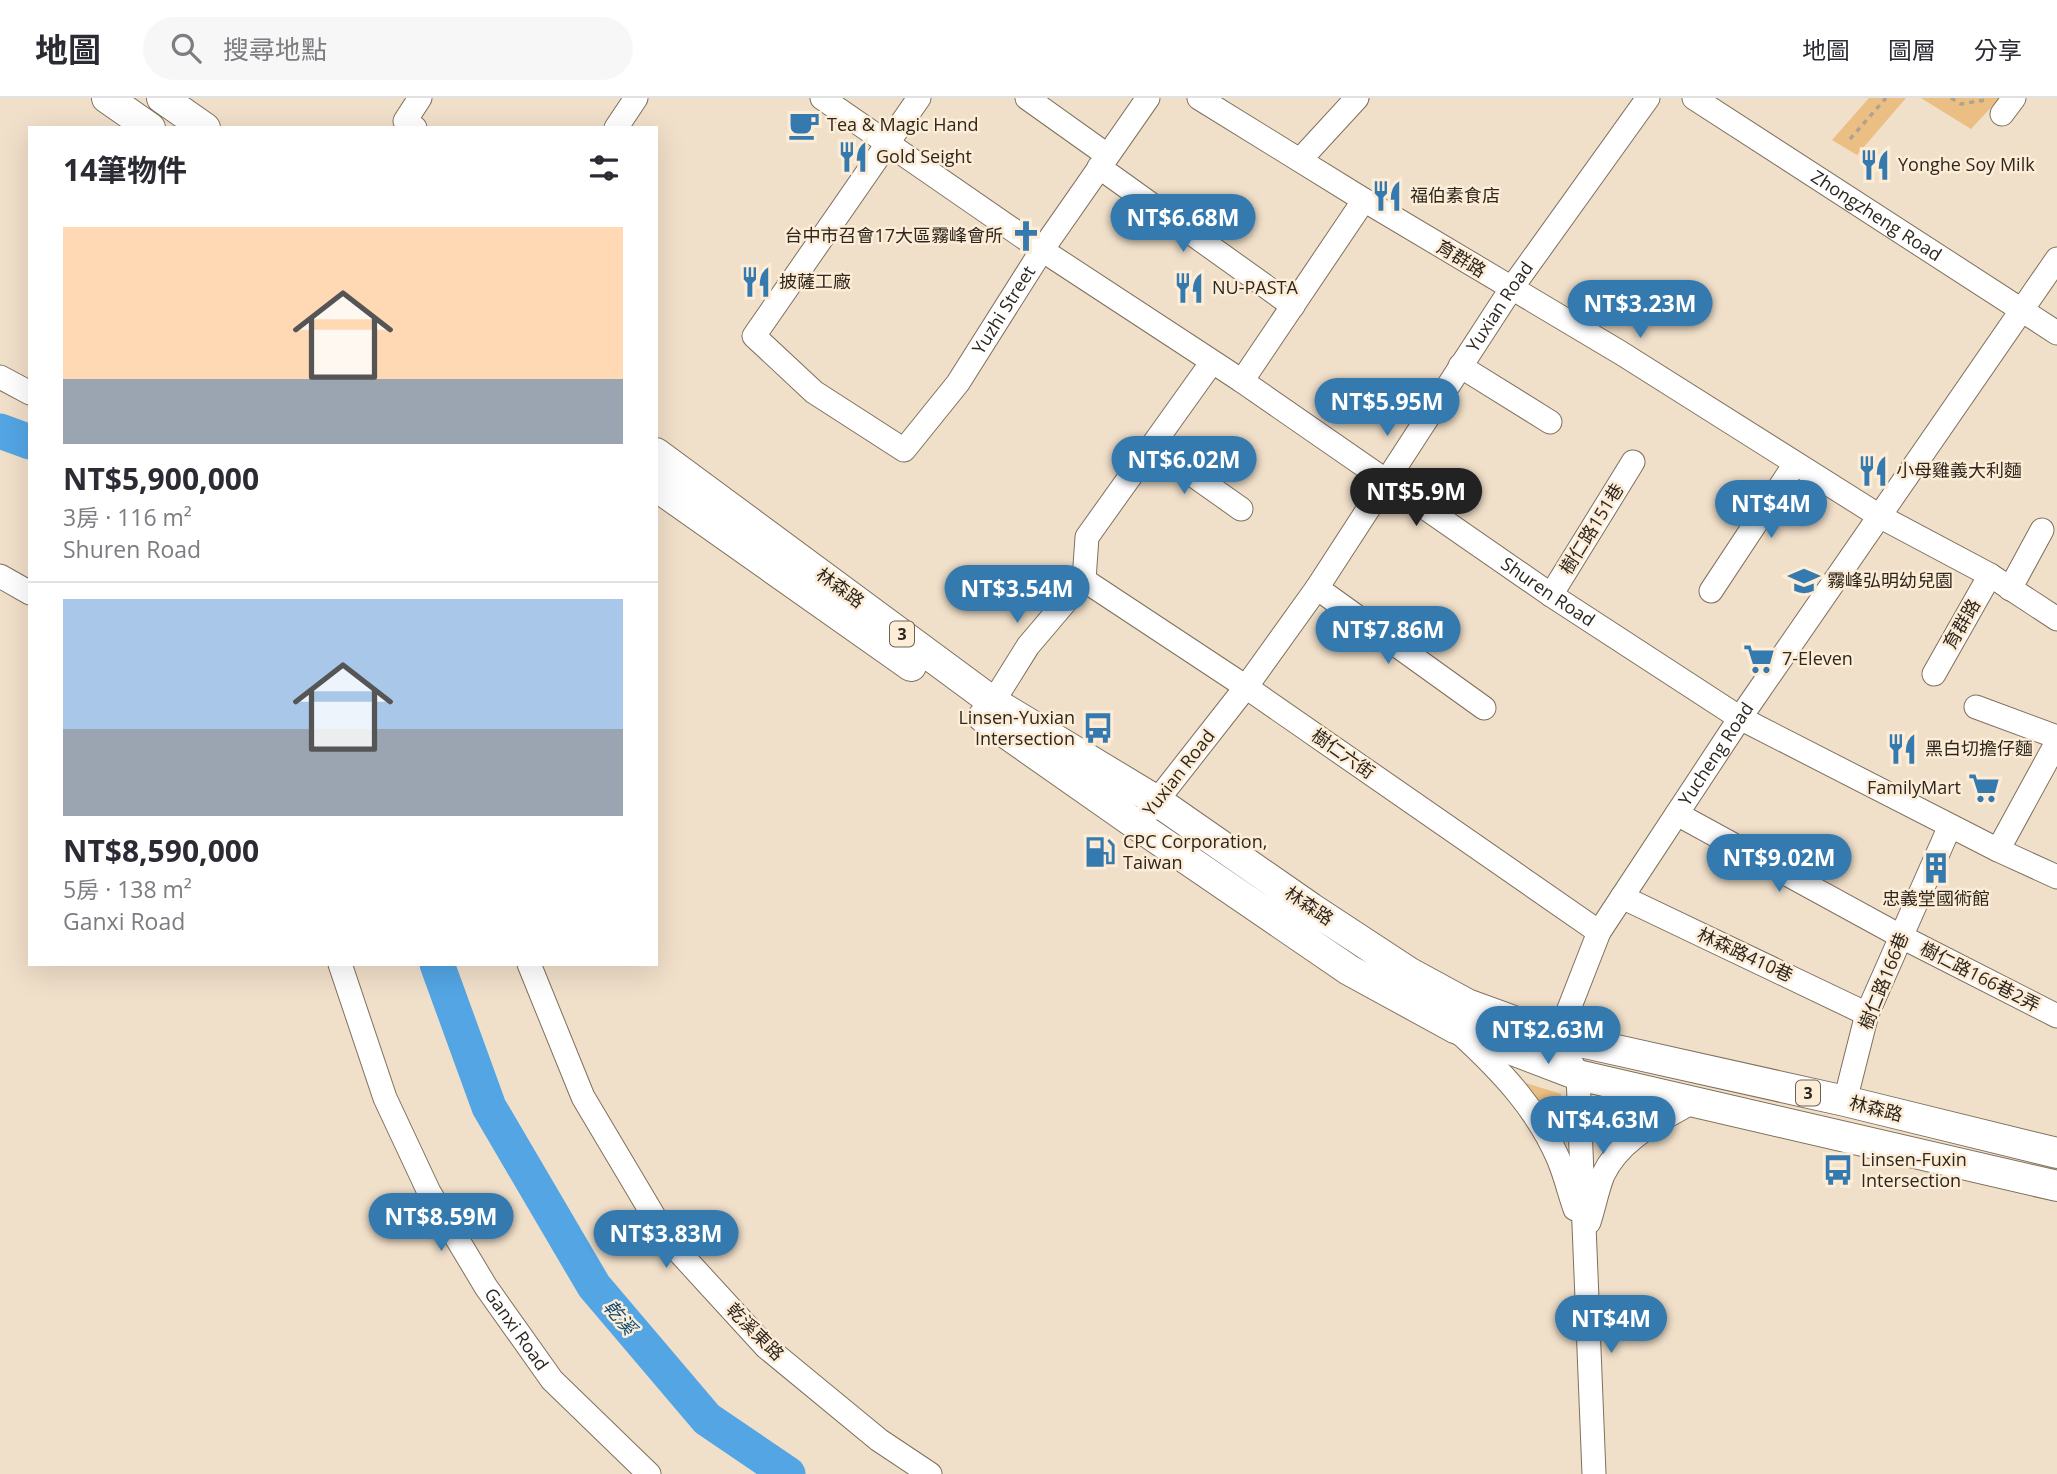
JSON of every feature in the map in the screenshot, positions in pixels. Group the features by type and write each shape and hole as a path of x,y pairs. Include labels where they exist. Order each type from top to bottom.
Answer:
{"main road":[{"path":"107,98 147,126"},
{"path":"162,98 202,126"},
{"name":"林森路","path":"658,454 993,702 1157,801 1410,973 1467,1003 1558,1037 1845,1101 2057,1153"},
{"name":"林森路","path":"658,487 1137,825 1349,970 1455,1028 1578,1075 2055,1178"}],"street":[{"path":"410,124 420,98"},
{"path":"617,126 636,98"},
{"name":"Shuren Road","path":"822,98 1042,250 1242,381 1551,595 1740,718 1950,826 2057,877"},
{"path":"889,145 919,98"},
{"path":"1027,98 1103,161 1293,306"},
{"name":"Yuzhi Street","path":"889,145 754,336 814,392 904,450 958,383 1042,250 1148,98"},
{"name":"育群路","path":"1199,98 1511,289 1621,353 1881,517 1990,575 2057,620"},
{"path":"1300,160 1357,98"},
{"name":"Yuxian Road","path":"1137,825 1246,687 1317,588 1511,289 1648,98"},
{"name":"Zhongzheng Road","path":"1694,98 2057,333"},
{"path":"1242,381 1364,200"},
{"name":"Yucheng Road","path":"1558,1037 1599,932 1740,718 2057,259"},
{"path":"993,702 1028,646 1084,580 1087,537 1212,362"},
{"path":"1460,366 1550,422"},
{"path":"0,377 28,392"},
{"path":"1152,446 1241,509"},
{"name":"樹仁路151巷","path":"1551,595 1633,463"},
{"path":"1711,591 1795,464"},
{"path":"2010,589 2042,530"},
{"name":"育群路","path":"1934,674 1990,575"},
{"path":"0,576 28,592"},
{"name":"樹仁六街","path":"1084,580 1246,687 1599,932"},
{"path":"1317,588 1484,708"},
{"path":"1976,707 2057,739 1998,850"},
{"name":"樹仁路166巷2弄","path":"1677,814 1902,937 2057,1016"},
{"name":"樹仁路166巷","path":"1845,1101 1867,1014 1950,826"},
{"name":"林森路410巷","path":"1622,897 1867,1014"},
{"name":"Ganxi Road","path":"341,966 385,1098 429,1192 486,1287 552,1380 649,1474"},
{"name":"乾溪東路","path":"530,966 583,1097 668,1240 766,1347 878,1440 930,1474"},
{"path":"1455,1028 1498,1068 1534,1113 1558,1157 1584,1239"},
{"path":"1558,1037 1578,1075 1594,1474"},
{"path":"1584,1239 1603,1175 1618,1152 1634,1136 1694,1101"}],"path":[{"path":"1850,139 1886,98"},
{"path":"1952,98 1961,104 2002,103"}],"shaded area":[{"path":"1869,98 1906,98 1857,155 1832,140"},
{"path":"1921,98 2000,98 1971,129"},
{"path":"1526,1083 1561,1094 1561,1144"},
{"path":"1606,1107 1654,1116 1605,1160"}],"waterway":[{"name":"乾溪","path":"0,431 28,441"},
{"name":"乾溪","path":"438,966 489,1107 594,1286 707,1419 788,1474"}],"place":[{"name":"Tea & Magic Hand","path":"804,125"},
{"name":"Gold Seight","path":"853,157"},
{"name":"Yonghe Soy Milk","path":"1875,165"},
{"name":"福伯素食店","path":"1387,196"},
{"name":"台中市召會17大區霧峰會所","path":"1026,236"},
{"name":"披薩工廠","path":"756,282"},
{"name":"NU-PASTA","path":"1189,288"},
{"name":"小母雞義大利麵","path":"1873,471"},
{"name":"霧峰弘明幼兒園","path":"1804,581"},
{"name":"7-Eleven","path":"1759,659"},
{"name":"Linsen-Yuxian Intersection","path":"1098,728"},
{"name":"黑白切擔仔麵","path":"1902,749"},
{"name":"FamilyMart","path":"1984,788"},
{"name":"CPC Corporation, Taiwan","path":"1100,852"},
{"name":"忠義堂國術館","path":"1936,868"},
{"name":"Linsen-Fuxin Intersection","path":"1838,1170"}]}
